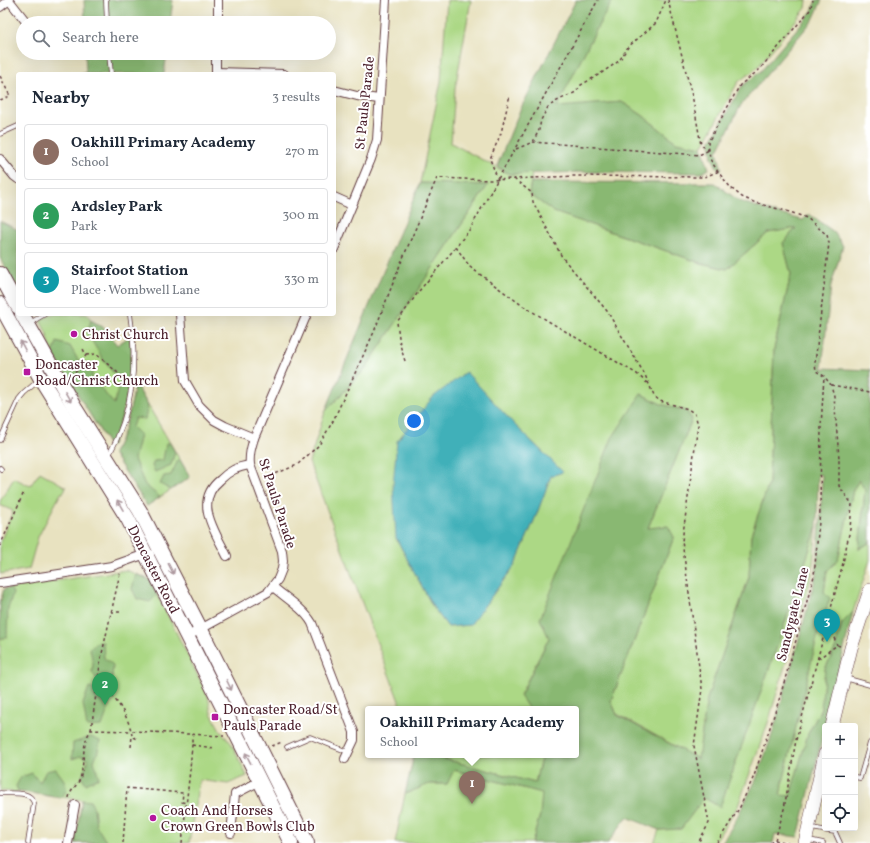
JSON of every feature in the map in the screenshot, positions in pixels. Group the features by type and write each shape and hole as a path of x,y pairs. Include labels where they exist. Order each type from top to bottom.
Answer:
{"highway":[{"path":"2,282 16,304"},
{"name":"Doncaster Road","path":"0,304 41,379 128,520 188,636 291,843"},
{"name":"Doncaster Road","path":"25,319 73,405 140,511 162,552 307,843"}],"main road":[{"path":"833,723 852,648 870,590"},
{"path":"807,837 822,785"}],"street":[{"path":"0,7 9,0 22,16"},
{"path":"218,0 218,16"},
{"name":"St Pauls Parade","path":"336,244 377,140 386,0"},
{"path":"216,60 216,72"},
{"path":"336,91 357,96 379,99"},
{"path":"0,160 16,178"},
{"path":"336,198 352,205"},
{"path":"180,316 185,381 199,405 214,420 254,438"},
{"name":"St Pauls Parade","path":"188,636 256,600 268,592 278,579 282,569 282,551 250,465 250,450 306,316"},
{"path":"227,556 209,517 206,506 207,499 213,486 226,474 233,469 250,465"},
{"path":"0,583 112,566 146,554 162,552"},
{"path":"273,587 309,617 342,710 354,732 354,740 347,756"},
{"path":"230,833 235,794 260,781"},
{"path":"68,843 75,805"}],"lane":[{"path":"106,0 107,16"},
{"path":"110,60 111,72"},
{"path":"0,134 16,127"},
{"path":"25,319 37,316"},
{"path":"107,458 124,421 131,392 134,362 130,316"},
{"path":"0,440 19,399 41,379"},
{"path":"844,678 870,685"},
{"path":"286,747 310,737 347,756"},
{"path":"858,778 860,778 870,743"},
{"path":"0,793 28,795 33,798 34,804 28,843"},
{"path":"807,837 835,832 840,843"},
{"path":"807,837 823,843"}],"path":[{"path":"405,361 400,345 397,322 419,291 470,229 598,0"},
{"path":"533,142 539,130 540,120 548,107 557,100 576,92 581,85 619,61 628,47 656,23 667,0"},
{"path":"667,0 693,100 700,145 709,150"},
{"path":"770,843 775,840 784,809 796,740 843,563 850,529 852,504 839,486 839,458 834,396 831,385 824,376 816,371 815,363 828,243 827,235 807,218 756,203 742,197 731,188 718,172 710,159 708,142 740,85 759,70 810,10 813,0"},
{"path":"0,76 10,96 0,100"},
{"path":"498,180 490,159 501,133 510,95"},
{"path":"515,149 533,142 700,155 709,150"},
{"path":"256,482 297,465 319,445 333,421 374,332 400,265 437,178 498,180 575,176 704,177 718,172"},
{"path":"514,179 532,193 533,202 562,257 607,311 646,375 654,396 660,402 688,409 695,414 698,425 682,541 702,689 694,746 709,823 698,843"},
{"path":"456,247 470,267 523,306 637,374 649,384"},
{"path":"83,349 86,355"},
{"path":"86,355 96,354 126,380 132,381"},
{"path":"73,374 78,370 86,355"},
{"name":"Sandygate Lane","path":"717,843 740,807 754,776 780,697 814,576 820,511 821,427 824,376"},
{"path":"831,385 870,392"},
{"path":"0,546 24,492"},
{"path":"75,805 69,800 73,788 79,780 86,740 91,730 101,658 122,563"},
{"path":"112,612 120,612"},
{"path":"827,621 837,645"},
{"path":"817,660 837,645 852,648"},
{"path":"98,684 105,688 124,712 132,731 131,747"},
{"path":"91,730 224,736 235,731"},
{"path":"182,843 192,734"},
{"path":"132,736 139,740"},
{"path":"262,751 282,742 286,747"},
{"path":"192,745 214,748"},
{"path":"123,843 127,788 183,793 182,802 186,803"},
{"path":"775,840 788,843"}],"green space":[{"path":"84,0 173,0 171,16 85,16"},
{"path":"447,0 471,0 455,89 451,143 509,174 532,173 529,194 554,212 701,263 727,269 768,233 796,228 783,243 791,274 774,349 769,483 751,535 749,577 707,699 698,759 617,714 611,701 674,537 648,528 692,419 686,411 661,404 641,394 549,638 520,695 527,706 401,706 309,462 325,412 365,369 488,185 420,183 441,81","holes":["514,424 563,472 551,475 536,516 515,565 470,625 448,627 433,607 396,538"]},
{"path":"576,0 613,0 598,26 557,107 622,102 642,115 676,142 702,147 709,169 702,173 587,172 509,174 497,166 520,110"},
{"path":"613,0 807,0 806,8 757,68 738,82 702,147 676,142 642,115 622,102 556,108"},
{"path":"816,0 822,0 813,20 741,105 717,152 722,170 718,169 712,158 710,142 742,86 761,71 812,11"},
{"path":"85,60 166,60 164,72 86,72"},
{"path":"531,182 715,183 739,201 803,220 809,214 834,232 843,246 831,285 822,368 870,370 870,540 869,543 859,549 865,490 859,480 853,490 838,560 827,571 824,592 830,598 818,633 780,795 790,796 808,734 821,709 825,669 835,649 842,623 853,612 826,723 822,723 822,739 798,837 775,834 773,843 722,843 756,780 773,732 816,575 822,475 818,474 817,527 781,635 720,807 704,798 681,829 659,830 627,817 608,843 532,843 540,815 542,793 454,770 447,784 429,784 405,794 413,758 441,758 535,783 541,758 579,758 579,706 527,706 520,696 549,638 540,619 612,438 641,394 661,404 686,411 692,419 648,528 668,526 674,537 611,701 617,715 698,759 707,699 749,577 751,535 769,483 774,349 791,274 783,243 796,228 768,233 727,269 701,263 554,212 529,194"},
{"path":"420,183 488,185 365,369 325,412"},
{"path":"0,221 16,229 16,285 0,258"},
{"path":"48,316 88,316 130,375 122,418 110,447 53,354 46,332 40,320"},
{"path":"91,320 103,327 117,345 130,336 131,364 128,392 121,419 110,447 53,354 57,342 70,346 78,360 93,365 92,378 114,404 120,381 104,361 87,333"},
{"path":"135,383 190,477 147,506 113,453 121,438 127,420"},
{"path":"135,383 148,406 145,419 135,418 132,427 140,435 134,459 145,485 160,497 147,506 113,453 121,438 127,420"},
{"path":"166,443 170,443 175,452 171,465 155,472 152,466 154,461 163,460"},
{"path":"179,458 190,477 171,490 160,484 164,476 171,475"},
{"path":"40,472 66,487 63,493 61,493 38,537 29,569 0,574 0,542 13,511 0,505 0,501 14,478 30,486"},
{"path":"859,480 865,490 859,549 869,543 870,540 870,560 853,612 842,623 835,649 825,669 821,709 808,734 790,797 780,795 818,633 830,598 824,593 827,571 838,560 853,490"},
{"path":"817,527 812,575 769,720 738,806 714,843 654,843 659,830 681,829 704,797 719,807 781,635"},
{"path":"126,570 150,580 208,696 211,713 220,730 231,743 247,776 228,784 199,780 189,843 75,843 82,800 32,793 0,791 0,603 4,589"},
{"path":"136,574 150,580 157,595 150,602 137,599 132,589"},
{"path":"10,588 13,593 8,609 7,637 0,639 0,603 4,589"},
{"path":"97,642 103,642 104,658 113,665 112,678 100,684 92,672 93,663 90,649"},
{"path":"89,687 98,690 108,697 109,706 102,726 87,727 83,704"},
{"path":"91,737 100,741 94,761 99,778 86,784 82,777 88,760 81,756 72,759 73,743"},
{"path":"441,758 541,758 535,783"},
{"path":"56,769 64,780 67,790 61,798 18,791 16,786 21,777 32,773 40,782 46,771"},
{"path":"453,770 543,793 540,815 532,843 395,843 405,794 429,784 447,784"},
{"path":"82,800 90,801 94,808 96,825 107,843 75,843"}],"water":[{"path":"466,372 514,424 563,472 551,476 515,565 470,625 448,627 433,607 396,538 393,485 397,441 433,397"}],"place":[{"name":"Christ Church","path":"74,334"},
{"name":"Doncaster Road/Christ Church","path":"27,372"},
{"name":"Stairfoot Station","path":"827,642"},
{"name":"Ardsley Park","path":"105,705"},
{"name":"Doncaster Road/St Pauls Parade","path":"215,717"},
{"name":"Oakhill Primary Academy","path":"472,804"},
{"name":"Coach And Horses Crown Green Bowls Club","path":"153,818"}]}
